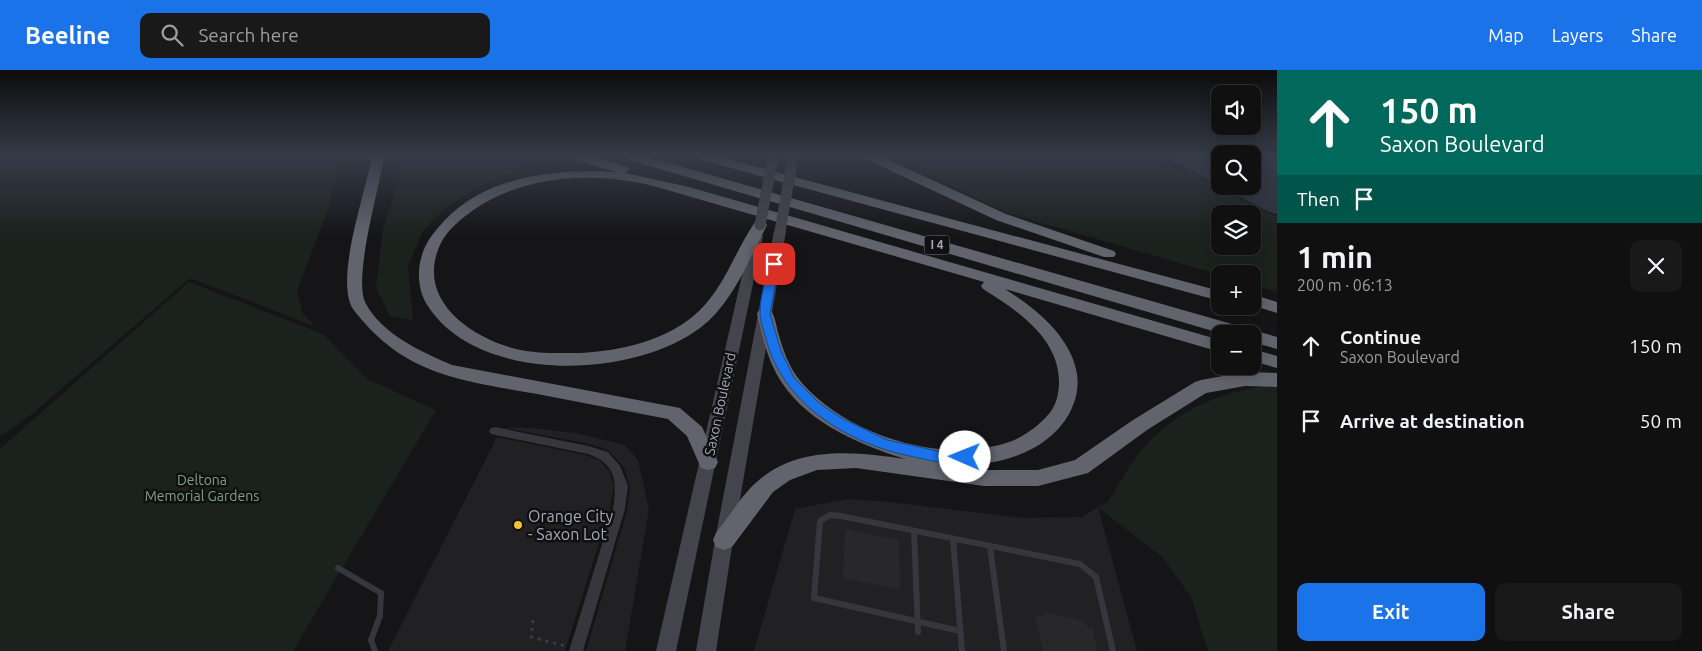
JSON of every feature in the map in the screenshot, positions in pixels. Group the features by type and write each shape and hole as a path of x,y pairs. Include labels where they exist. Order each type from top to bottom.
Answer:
{"highway":[{"path":"373,183 358,244 356,276 358,303 373,324 393,342 417,357 449,371 673,413 695,432 708,462"},
{"path":"524,183 515,185 468,207 444,228 436,240 428,259 426,278 429,291 442,315 452,325 478,342 498,351 563,360 620,356 651,347 677,336 708,312 722,293 760,225"},
{"path":"654,183 694,193"},
{"path":"663,183 947,268 1211,343"},
{"name":"I 4","path":"724,183 1213,325"},
{"name":"I 4","path":"802,183 1211,294"},
{"path":"927,183 1028,228 1211,285"},
{"path":"765,314 775,351 790,380 816,407 859,434 884,445 937,457 965,457 1012,449 1032,440 1047,428 1065,406 1069,389 1067,368 1054,339 1019,305 987,285 947,268"},
{"path":"1261,302 1277,308"},
{"path":"1261,308 1277,312"},
{"path":"1261,339 1277,343"},
{"path":"1261,358 1277,362"},
{"path":"724,540 766,486 783,474 816,462 856,460 984,478 1038,478 1081,467 1140,425 1201,387 1245,379 1277,380"}],"main road":[{"name":"Saxon Boulevard","path":"666,651 769,183"},
{"name":"Saxon Boulevard","path":"706,651 724,540 788,183"}],"street":[{"path":"496,431 604,455 616,469 622,486 619,509 576,650"}],"lane":[{"path":"960,631 814,598 818,526 820,521 824,518 841,516 1080,564 1096,577 1113,651"},
{"path":"914,531 918,632"},
{"path":"953,540 962,651"},
{"path":"990,547 1004,651"},
{"path":"338,568 381,593 380,616 371,640 375,651"}],"path":[{"path":"533,620 531,637 576,650"}],"shaded area":[{"path":"1261,183 1277,183 1277,214 1261,208 1261,205 1256,205 1237,195 1261,195"},
{"path":"505,428 531,428 576,433 625,445 638,460 649,509 625,651 586,651 627,511 630,487 624,467 608,450 590,444"},
{"name":"Orange City - Saxon Lot","path":"497,437 585,455 599,460 609,471 614,486 610,508 565,651 388,651"},
{"path":"847,499 889,502 1023,518 1082,517 1098,507 1137,651 754,651 795,509"}],"green space":[{"path":"0,183 334,183 330,204 297,291 303,314 316,327 189,279 32,414 0,436"},
{"path":"398,183 487,183 445,208 422,233 408,266 413,320 390,316 376,288 383,228"},
{"path":"945,183 1209,183 1211,184 1211,195 1231,195 1250,205 1211,205 1211,255 1261,255 1261,211 1277,216 1277,292 1261,287 1261,265 1211,265 1211,272 1005,212"},
{"name":"Deltona Memorial Gardens","path":"189,282 323,334 367,379 436,410 293,651 0,651 0,449"},
{"path":"1268,385 1277,386 1277,651 1208,651 1191,597 1163,558 1098,507 1108,502 1131,465 1147,444 1174,420 1188,411 1217,398"}],"building":[{"path":"845,529 899,540 900,590 843,578"},
{"path":"1043,612 1081,620 1089,628 1093,628 1097,651 1043,651 1035,616 1044,617"}],"place":[{"name":"Orange City - Saxon Lot","path":"518,525"}],"route":[{"path":"774,264 765,314 775,351 784,370 798,390 816,407 838,422 884,445 908,452 937,457 965,457"}]}
